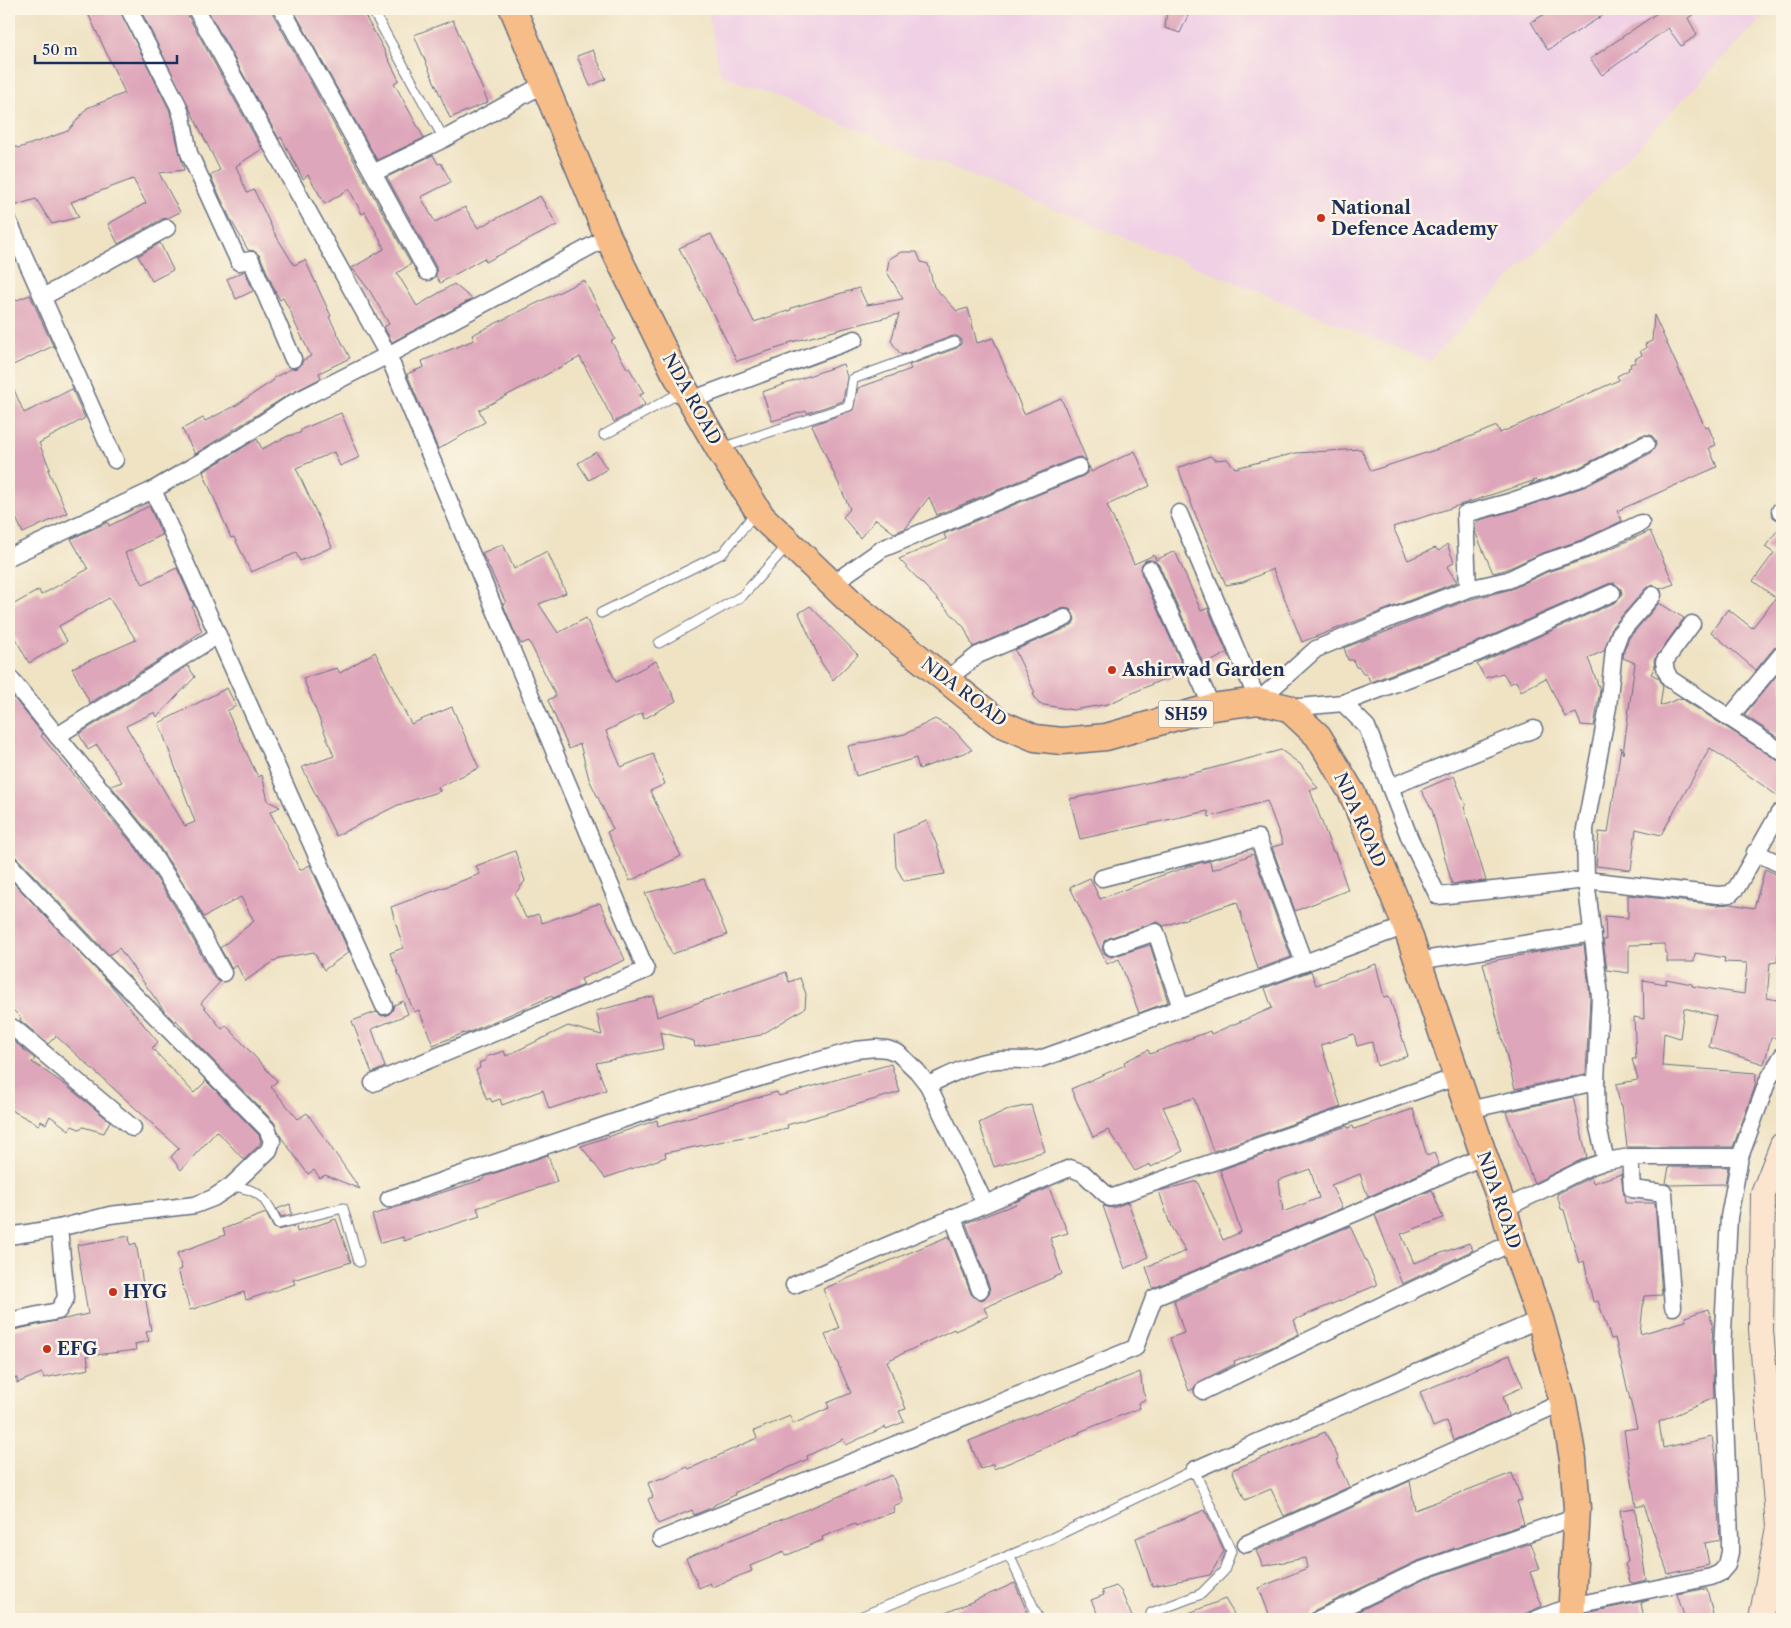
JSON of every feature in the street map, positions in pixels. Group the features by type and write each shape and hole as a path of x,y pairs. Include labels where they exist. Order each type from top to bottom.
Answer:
{"main road":[{"name":"NDA ROAD","path":"513,9 608,237 688,394 719,449 762,517 857,608 1000,723 1034,738 1062,741 1106,737 1212,707 1258,701 1288,708 1318,736 1352,793 1406,926 1540,1319 1563,1402 1573,1459 1577,1516 1571,1613"}],"street":[{"path":"129,9 178,105 189,153 239,262 251,260 293,359"},
{"path":"196,9 388,355 646,970 374,1083"},
{"path":"282,9 427,272"},
{"path":"372,173 444,138 544,84"},
{"path":"9,222 115,460"},
{"path":"43,297 167,228"},
{"path":"9,557 153,490 237,440 293,403 388,355 608,237"},
{"path":"688,394 855,339"},
{"path":"1468,589 1465,514 1509,502 1580,478 1646,444"},
{"path":"832,584 882,549 1079,467"},
{"path":"153,490 384,1006"},
{"path":"1179,513 1258,701 1316,650 1391,618 1468,589 1508,580 1543,562 1585,549 1641,523"},
{"path":"1150,569 1212,707"},
{"path":"1288,708 1343,703 1479,652 1612,593"},
{"path":"1606,1161 1596,1124 1600,996 1586,880 1585,829 1608,706 1614,649 1620,633 1653,595"},
{"path":"946,680 978,655 1065,618"},
{"path":"1692,624 1664,662 1670,679 1782,752"},
{"path":"57,736 218,635"},
{"path":"1729,718 1782,654"},
{"path":"9,677 144,842 183,900 224,973"},
{"path":"1343,703 1367,726 1410,839 1438,896 1586,880 1718,895 1730,894 1737,887 1755,852 1779,813"},
{"path":"1390,786 1534,729"},
{"path":"1102,878 1258,838 1304,963"},
{"path":"1755,852 1782,865"},
{"path":"9,864 100,961 267,1129 272,1141 269,1150 231,1186 213,1198 195,1205 110,1215 59,1228 9,1236"},
{"path":"928,1085 985,1062 1040,1059 1406,926"},
{"path":"1112,947 1156,932 1181,1008"},
{"path":"1417,961 1593,933"},
{"path":"9,1026 133,1128"},
{"path":"389,1198 656,1108 855,1050 876,1048 898,1053 928,1085 985,1204"},
{"path":"1537,1619 1571,1613 1699,1581 1720,1573 1727,1565 1730,1552 1730,1537 1722,1350 1729,1217 1740,1157 1768,1080 1782,1056"},
{"path":"794,1286 1070,1168 1083,1173 1110,1198 1456,1077"},
{"path":"1468,1110 1596,1082"},
{"path":"1761,1619 1778,1527 1761,1330 1763,1194 1782,1145"},
{"path":"661,1539 1135,1348 1154,1298 1360,1211 1484,1156"},
{"path":"1504,1209 1586,1168 1606,1161 1630,1157 1740,1157"},
{"path":"1630,1157 1632,1190 1664,1193 1673,1308"},
{"path":"952,1218 980,1290"},
{"path":"9,1321 58,1311 63,1306 66,1298 59,1228"},
{"path":"1203,1391 1513,1242"},
{"path":"1194,1470 1540,1319"},
{"path":"1246,1544 1563,1402"},
{"path":"1319,1619 1419,1571 1577,1516"}],"lane":[{"path":"372,9 444,138"},
{"path":"719,449 848,406 852,379 955,342"},
{"path":"604,435 688,394"},
{"path":"601,613 723,553 757,510"},
{"path":"659,642 742,596 790,543"},
{"path":"231,1186 244,1187 254,1191 267,1202 278,1224 343,1208 359,1262"},
{"path":"855,1619 1052,1538 1194,1470 1231,1551 1224,1571 1202,1594 1151,1613"},
{"path":"1009,1555 1039,1619"}],"shaded area":[{"name":"National Defence Academy","path":"708,9 1771,9 1429,361 720,74"}],"building":[{"path":"86,9 119,9 169,109 184,170 159,173 180,212 162,219 118,244 108,224 146,203 133,179 71,202 79,217 52,224 36,199 13,206 9,185 9,145 19,148 68,131 87,108 125,93"},
{"path":"140,9 186,9 187,14 262,149 236,166 247,193 254,190 275,234 294,265 305,260 331,316 329,317 350,358 319,373 321,378 288,395 195,454 182,429 203,418 205,421 235,406 274,380 273,378 297,368 303,360 311,356 292,314 283,298 280,300 276,293 260,256 254,251 248,250 230,218 210,175 220,170"},
{"path":"207,9 272,9 273,14 411,264 397,273 417,306 454,284 472,299 392,342 384,327 389,324 370,291 352,268 384,249 365,212 362,214 349,189 325,204 308,175 303,179"},
{"path":"293,9 361,9 399,80 394,83 424,138 377,160"},
{"path":"1167,9 1191,9 1180,33 1165,28"},
{"path":"1554,9 1613,9 1548,50 1531,22"},
{"path":"1663,9 1702,9 1688,18 1697,35 1681,46 1668,28 1602,75 1590,59"},
{"path":"453,20 488,102 450,118 414,35"},
{"path":"593,50 606,79 590,86 577,56"},
{"path":"433,155 438,164 441,163 451,182 421,197 435,222 465,207 478,228 540,196 557,225 486,262 484,258 440,283 436,276 436,267 387,177"},
{"path":"711,234 754,322 791,310 791,308 859,288 867,305 903,299 887,272 889,259 901,252 917,252 921,262 928,264 934,287 957,311 968,308 977,343 993,338 1024,414 1061,398 1087,461 1081,457 1075,458 937,515 929,497 906,528 894,533 876,519 860,538 843,517 850,509 812,425 853,410 858,388 911,369 909,365 957,348 961,344 961,339 953,336 901,355 891,341 899,314 788,343 788,345 737,361 679,248"},
{"path":"160,243 173,270 152,281 138,256"},
{"path":"245,271 253,291 236,299 227,279"},
{"path":"584,280 615,339 611,341 644,393 640,395 645,405 614,422 580,357 479,410 485,422 438,449 407,374 424,367 422,361 474,340 472,335"},
{"path":"30,295 53,346 9,367 9,303"},
{"path":"1654,315 1705,427 1708,426 1716,445 1709,448 1717,467 1617,511 1622,521 1581,540 1493,573 1476,534 1475,524 1480,520 1584,487 1651,453 1656,445 1655,439 1651,435 1642,435 1576,469 1529,485 1536,480 1393,527 1408,560 1435,548 1439,551 1447,544 1454,562 1447,567 1457,582 1302,642 1273,569 1243,582 1226,585 1198,521 1178,468 1210,456 1215,460 1227,459 1235,468 1296,453 1361,449 1371,471 1444,447 1497,426 1500,433 1619,380 1617,376 1629,370 1630,364 1636,362 1635,359 1642,355 1640,351 1646,348 1645,344 1652,341"},
{"path":"843,364 847,377 843,401 807,413 806,411 772,421 762,392"},
{"path":"9,378 24,413 72,389 85,418 39,443 50,469 48,470 67,513 23,533 9,503"},
{"path":"341,413 360,457 340,466 334,452 296,468 332,547 300,561 296,553 251,572 234,537 231,538 203,472 257,439 262,449 288,436 300,433 302,429"},
{"path":"1135,451 1150,486 1107,505 1134,564 1154,555 1156,560 1175,551 1201,611 1208,608 1227,653 1204,665 1159,565 1155,561 1146,560 1142,564 1141,573 1185,671 1108,704 1073,710 1039,704 1015,650 1069,627 1075,619 1071,610 1067,608 1061,609 973,647 964,627 899,559 946,539 944,534 1083,476 1087,473 1089,466 1091,472"},
{"path":"596,452 607,469 589,480 578,463"},
{"path":"149,506 162,535 125,553 143,584 177,568 194,606 192,607 202,631 177,649 90,703 72,668 136,640 109,598 59,626 67,641 29,663 9,627 9,607 39,590 41,595 88,569 71,539 108,522 109,526"},
{"path":"1782,524 1782,644 1774,648 1756,670 1711,632 1728,609 1752,628 1776,598 1753,581 1774,553 1765,547"},
{"path":"1650,531 1674,584 1660,589 1654,585 1646,588 1612,627 1604,651 1588,658 1600,690 1594,726 1581,725 1576,713 1565,717 1546,678 1521,691 1516,681 1510,684 1503,673 1485,678 1477,664 1616,602 1622,594 1621,589 1614,583 1475,643 1370,682 1367,674 1363,674 1360,668 1356,667 1353,660 1348,660 1344,648 1468,600 1512,589 1547,572 1589,558"},
{"path":"503,544 514,569 547,551 566,593 539,604 558,633 586,618 616,682 656,661 676,701 644,719 642,713 606,731 621,767 653,754 665,784 650,791 681,856 630,881 607,832 613,829 589,779 580,744 569,749 548,700 556,696 529,641 521,644 515,633 503,604 506,603 482,553"},
{"path":"1659,603 1684,618 1654,660 1655,667 1651,674 1659,678 1663,686 1660,706 1681,698 1782,762 1782,799 1710,748 1661,835 1636,829 1631,870 1596,866 1599,832 1608,833 1621,747 1623,754 1635,663 1623,658 1624,651 1629,638"},
{"path":"810,606 858,655 833,680 821,662 799,613"},
{"path":"375,652 411,724 452,707 479,768 438,787 440,791 398,805 336,836 302,767 334,756 303,678 337,668 340,673"},
{"path":"188,666 195,677 157,717 155,712 126,726 185,826 195,822 159,723 227,688 236,706 227,711 258,777 262,775 268,801 280,807 270,812 300,870 310,865 349,952 324,970 314,952 279,958 245,981 236,964 232,969 220,948 254,921 241,897 204,917 152,836 111,786 122,782 97,745 88,750 79,734"},
{"path":"1782,669 1782,740 1744,715"},
{"path":"9,692 43,734 41,736 136,848 174,905 214,978 220,982 201,1003 222,1029 226,1025 277,1081 271,1087 298,1119 307,1113 360,1189 325,1175 320,1178 314,1170 308,1174 281,1137 274,1122 191,1038 176,1020 175,1022 165,1012 119,948 109,955 16,857 9,854"},
{"path":"935,719 953,729 972,750 919,769 916,758 856,776 848,746 905,734"},
{"path":"1281,750 1300,764 1318,788 1310,790 1348,890 1295,911 1272,847 1283,844 1267,801 1209,817 1208,811 1080,839 1070,799 1198,772"},
{"path":"1454,776 1466,806 1464,807 1486,881 1452,884 1432,810 1421,790"},
{"path":"927,821 939,851 945,874 904,881 896,867 894,834"},
{"path":"515,851 525,881 515,894 526,918 538,914 542,923 600,903 625,960 581,979 584,985 553,998 552,996 465,1034 433,1045 419,1010 414,1012 390,953 403,948 391,907 480,874 476,866"},
{"path":"1253,854 1291,957 1258,969 1237,902 1164,926 1158,922 1153,923 1109,938 1104,941 1102,950 1111,957 1150,945 1168,1002 1139,1013 1119,959 1107,964 1070,887 1090,878 1100,899 1200,863 1210,861 1212,870"},
{"path":"1765,869 1782,877 1782,927 1777,962 1770,963 1767,998 1782,1001 1782,1037 1771,1038 1764,1064 1709,1047 1716,1016 1684,1008 1680,1038 1664,1033 1662,1066 1756,1073 1755,1087 1733,1147 1627,1147 1622,1105 1620,1105 1616,1084 1638,1080 1632,1059 1636,1059 1634,1017 1644,1019 1643,980 1666,984 1666,979 1692,984 1692,986 1744,994 1747,963 1724,962 1725,958 1695,953 1694,962 1667,962 1665,944 1629,945 1629,973 1607,970 1603,940 1606,940 1605,916 1628,918 1628,895 1717,905 1731,904 1754,908"},
{"path":"9,878 109,983 158,1042 152,1048 194,1093 206,1081 259,1135 260,1144 244,1160 217,1131 181,1170 171,1157 179,1148 56,1036 48,1044 20,1020 21,1018 9,1006"},
{"path":"704,879 727,935 672,954 645,893"},
{"path":"1584,945 1590,996 1586,1074 1515,1089 1483,963"},
{"path":"1376,964 1384,997 1389,996 1408,1056 1377,1066 1372,1042 1357,1046 1354,1034 1321,1045 1341,1107 1213,1151 1194,1098 1163,1107 1183,1151 1151,1167 1150,1164 1135,1171 1108,1130 1093,1137 1071,1089 1125,1065 1124,1062 1148,1050 1150,1054 1210,1031 1211,1034 1272,1008 1265,988 1311,971 1316,985"},
{"path":"786,972 789,982 800,978 806,994 805,1008 761,1035 695,1047 694,1041 660,1032 663,1049 596,1063 606,1090 549,1109 543,1090 502,1105 500,1099 492,1102 490,1098 487,1100 476,1070 480,1068 479,1063 486,1060 486,1057 504,1051 506,1056 568,1026 602,1035 596,1011 653,996 657,1017"},
{"path":"403,1001 408,1014 372,1029 385,1067 372,1073 352,1021 376,1012 382,1016 388,1015 394,1005"},
{"path":"10,1038 35,1059 32,1062 64,1084 110,1121 104,1133 72,1126 69,1130 50,1116 46,1124 41,1121 39,1125 9,1109"},
{"path":"891,1064 900,1092 787,1125 788,1128 665,1153 666,1157 605,1178 581,1146 657,1120 658,1126 777,1092 779,1096"},
{"path":"1573,1097 1587,1157 1534,1183 1506,1112"},
{"path":"1031,1105 1045,1151 994,1167 979,1123 1006,1110"},
{"path":"1413,1109 1427,1156 1434,1153 1439,1165 1368,1197 1360,1174 1331,1185 1342,1208 1153,1288 1146,1267 1186,1251 1171,1227 1159,1191 1197,1181 1223,1240 1241,1232 1220,1170 1347,1126 1348,1128 1353,1126 1354,1129","holes":["1310,1169 1319,1198 1283,1212 1279,1180"]},
{"path":"548,1155 557,1182 477,1208 480,1216 404,1241 403,1237 381,1243 372,1215 484,1179 484,1177"},
{"path":"1669,1167 1728,1167 1725,1184 1670,1185 1666,1183"},
{"path":"1621,1174 1625,1203 1655,1203 1662,1295 1644,1296 1640,1334 1686,1321 1685,1317 1708,1309 1713,1325 1714,1398 1659,1422 1663,1448 1712,1437 1717,1466 1720,1540 1705,1543 1709,1565 1668,1574 1644,1505 1636,1507 1624,1430 1637,1428 1615,1338 1611,1339 1598,1301 1593,1302 1584,1261 1579,1263 1564,1210 1561,1209 1557,1194 1591,1177 1593,1183"},
{"path":"1049,1188 1068,1233 1050,1238 1062,1274 984,1308 988,1316 955,1331 954,1329 887,1361 906,1409 899,1411 904,1422 886,1429 885,1427 846,1445 843,1439 807,1456 808,1459 734,1493 735,1495 708,1509 694,1515 692,1510 658,1524 648,1499 653,1497 648,1483 663,1479 687,1467 689,1469 757,1438 754,1431 790,1416 793,1424 829,1408 827,1403 851,1393 825,1335 839,1328 823,1289 949,1236 971,1294 978,1300 984,1299 990,1292 989,1286 966,1223 1016,1204 1015,1202"},
{"path":"1432,1190 1443,1218 1401,1234 1414,1263 1469,1243 1473,1250 1402,1284 1375,1215"},
{"path":"1128,1202 1148,1257 1125,1269 1103,1206 1113,1208"},
{"path":"290,1204 292,1214 281,1217 277,1209"},
{"path":"266,1213 273,1227 277,1230 296,1226 297,1232 336,1219 351,1262 293,1280 295,1284 246,1300 244,1292 190,1310 178,1270 182,1269 177,1253 225,1235 223,1229"},
{"path":"1350,1226 1377,1285 1294,1320 1299,1334 1270,1348 1234,1361 1235,1364 1199,1382 1189,1391 1170,1338 1184,1333 1174,1301"},
{"path":"129,1236 130,1245 136,1243 151,1330 146,1332 149,1341 135,1344 136,1350 87,1356 89,1369 44,1378 42,1373 17,1383 17,1378 9,1379 9,1331 88,1314 77,1245"},
{"path":"1510,1355 1523,1387 1503,1396 1508,1416 1454,1440 1447,1421 1433,1427 1420,1392"},
{"path":"1140,1372 1146,1399 1138,1403 1140,1408 994,1469 993,1464 981,1469 969,1441"},
{"path":"1325,1432 1339,1459 1337,1460 1349,1487 1284,1516 1271,1489 1245,1500 1232,1470"},
{"path":"1512,1473 1522,1500 1517,1501 1524,1524 1415,1562 1315,1610 1309,1619 1271,1619 1259,1588 1307,1568 1305,1558 1263,1566 1256,1551 1410,1481 1415,1510"},
{"path":"892,1475 903,1502 893,1506 894,1512 822,1537 823,1540 785,1556 784,1552 750,1566 752,1571 712,1587 710,1583 699,1588 686,1558"},
{"path":"1635,1508 1646,1580 1633,1583 1630,1582 1625,1563 1628,1562 1620,1510"},
{"path":"1205,1510 1224,1551 1210,1575 1152,1586 1136,1538"},
{"path":"1531,1543 1540,1569 1530,1572 1542,1606 1532,1611 1508,1619 1342,1619 1423,1580"},
{"path":"1015,1583 1030,1619 932,1619"},
{"path":"1116,1586 1121,1591 1133,1619 1100,1619 1091,1600 1104,1595 1102,1591"},
{"path":"1707,1589 1714,1619 1685,1619 1677,1594"},
{"path":"1225,1599 1237,1619 1176,1619 1176,1618"},
{"path":"1649,1600 1641,1603 1644,1619 1586,1619 1586,1613"}],"place":[{"name":"National Defence Academy","path":"1321,218"},
{"name":"Ashirwad Garden","path":"1112,670"},
{"name":"HYG","path":"113,1292"},
{"name":"EFG","path":"47,1349"}]}
